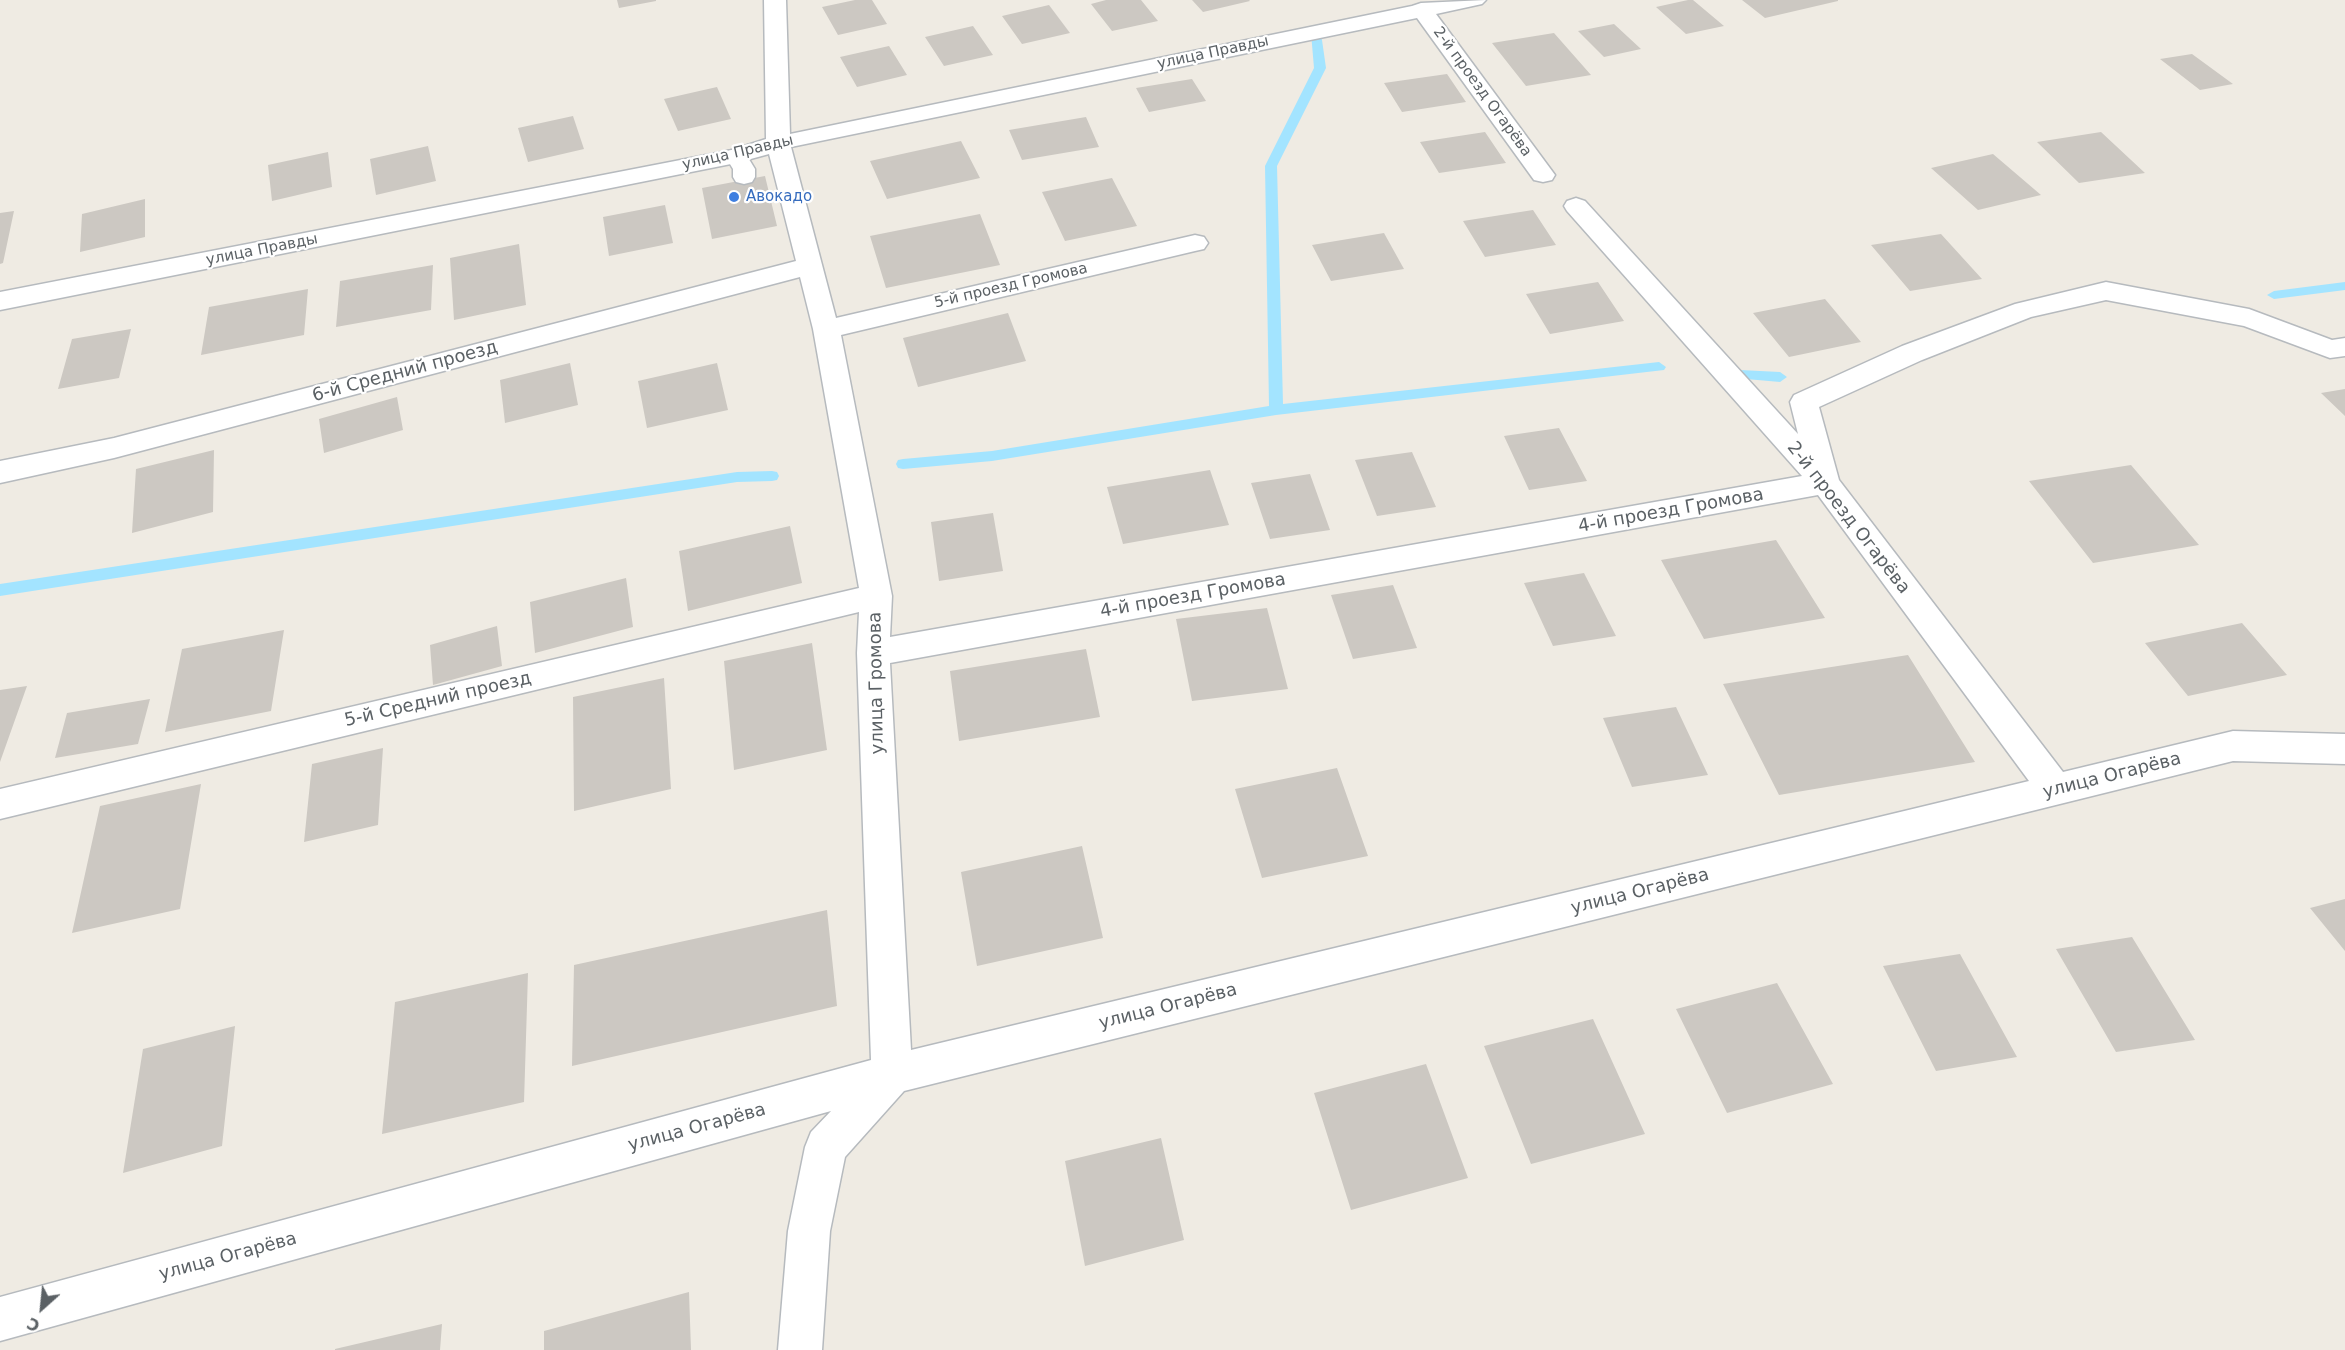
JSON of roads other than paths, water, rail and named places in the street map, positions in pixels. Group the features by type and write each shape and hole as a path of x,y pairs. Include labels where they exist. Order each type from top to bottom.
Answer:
{"street":[{"name":"улица Громова","path":"775,0 778,143 826,329 876,596 873,653 892,1074"},
{"name":"улица Правды","path":"0,302 740,166 778,143 1421,9 1475,0"},
{"name":"2-й проезд Огарёва","path":"1421,9 1543,175"},
{"name":"2-й проезд Огарёва","path":"1575,206 1825,483 2056,790"},
{"name":"5-й проезд Громова","path":"826,329 1195,243"},
{"name":"6-й Средний проезд","path":"0,472 114,448 810,266"},
{"path":"1825,483 1804,402 1912,353 2024,310 2106,291 2248,318 2330,349 2345,347"},
{"name":"4-й проезд Громова","path":"873,653 1825,483"},
{"name":"5-й Средний проезд","path":"0,804 876,596"},
{"name":"улица Огарёва","path":"0,1320 892,1074 2233,746 2345,749"},
{"path":"800,1350 809,1231 826,1147 892,1074"}],"waterway":[{"path":"1276,410 1271,166 1320,68 1316,33"},
{"path":"2274,295 2345,286"},
{"path":"1276,410 1659,367"},
{"path":"1740,375 1780,377"},
{"path":"903,464 992,456 1276,410"},
{"path":"0,590 737,477 772,476"}],"place":[{"name":"Авокадо","path":"734,197"}]}
